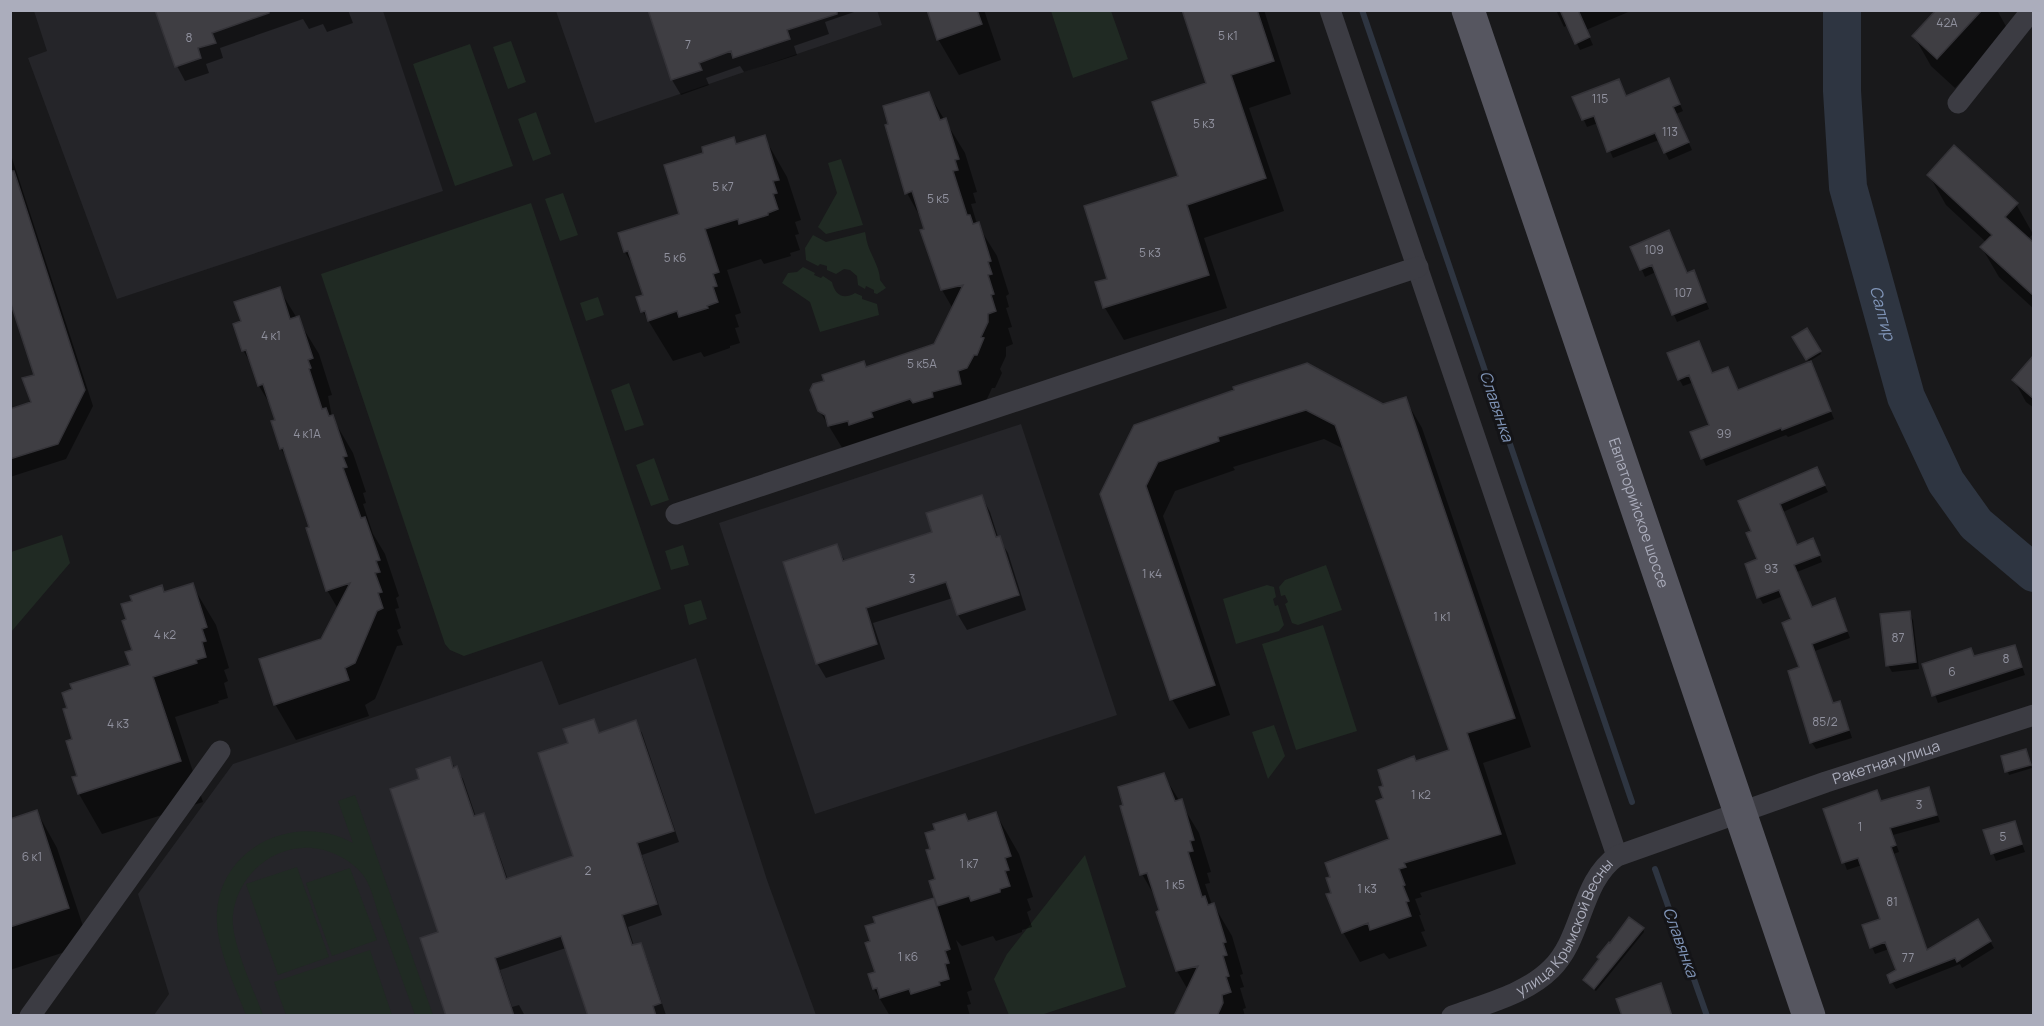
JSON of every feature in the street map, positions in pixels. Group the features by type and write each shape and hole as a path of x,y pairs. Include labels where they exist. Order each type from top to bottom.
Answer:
{"main road":[{"name":"Евпаторийское шоссе","path":"1468,10 1809,1016"}],"street":[{"path":"1330,10 1617,856"},
{"path":"1958,103 2032,10"},
{"path":"676,514 1418,267"},
{"name":"Ракетная улица","path":"1741,813 1826,782 2034,715"},
{"path":"30,1016 220,751"},
{"name":"улица Крымской Весны","path":"1452,1016 1514,992 1551,969 1564,952 1605,864 1617,856 1741,813"}],"shaded area":[{"path":"877,10 882,25 595,123 556,11"},
{"path":"34,11 383,11 443,191 117,299 28,58 47,51"},
{"path":"1051,11 1111,11 1128,59 1073,78"},
{"path":"511,41 526,82 508,89 493,47"},
{"path":"470,44 513,166 455,186 413,64"},
{"path":"536,112 551,154 533,161 518,119"},
{"path":"841,159 863,225 826,234 818,227 837,193 828,163"},
{"path":"563,193 578,235 560,241 545,199"},
{"path":"531,203 661,589 464,656 450,650 445,644 321,274"},
{"path":"865,232 880,280 886,288 877,294 866,286 865,289 858,285 857,276 850,270 844,269 836,274 827,270 827,266 820,264 818,266 806,260 805,248 813,235 826,242"},
{"path":"803,267 815,273 814,275 821,278 823,276 832,282 840,295 847,296 855,293 862,296 862,299 877,304 879,315 820,332 810,302 782,283 788,273 797,272"},
{"path":"598,297 604,315 586,321 580,303"},
{"path":"629,383 644,425 625,431 611,390"},
{"path":"1021,424 1117,715 815,814 719,523"},
{"path":"654,458 669,500 651,506 636,465"},
{"path":"62,535 70,563 11,632 11,552"},
{"path":"683,545 689,565 671,570 665,551"},
{"path":"1326,565 1342,610 1298,625 1292,623 1285,604 1288,602 1285,595 1281,596 1279,587 1285,580"},
{"path":"1267,585 1274,587 1276,597 1273,599 1275,606 1278,605 1284,625 1279,631 1236,644 1223,599"},
{"path":"701,600 707,619 689,625 684,605"},
{"path":"1323,625 1357,731 1296,750 1262,644"},
{"path":"696,658 767,880 816,1015 154,1015 169,994 138,894 233,764 542,661 559,705"},
{"path":"1274,725 1285,756 1268,779 1252,732"},
{"path":"355,795 433,1015 415,1015 363,874 337,855 320,849 302,848 285,851 256,868 237,897 233,915 235,938 263,1015 246,1015 228,970 218,934 219,897 228,875 242,857 261,843 283,835 306,831 330,834 353,843 338,801"},
{"path":"1085,855 1126,987 1041,1015 1009,1015 994,979 1007,954"},
{"path":"297,867 329,957 278,975 246,884"},
{"path":"350,868 377,940 332,956 306,883"},
{"path":"370,950 392,1015 286,1015 274,982"}],"water":[{"path":"2019,545 2033,555 2033,589 1985,552"}],"building":[{"path":"155,10 269,10 269,13 212,33 216,43 198,48 201,58 175,67"},
{"path":"648,10 837,10 837,14 787,30 790,39 733,58 731,51 699,63 702,70 671,80"},
{"path":"927,10 977,10 982,24 937,40"},
{"path":"1182,10 1257,10 1274,61 1231,75 1266,178 1187,205 1209,275 1103,308 1095,282 1107,279 1084,206 1178,176 1152,102 1206,83"},
{"path":"1560,10 1578,10 1590,37 1575,44"},
{"path":"1936,10 1982,10 1937,59 1912,36"},
{"path":"1669,78 1680,104 1673,107 1689,142 1664,153 1655,133 1607,152 1594,116 1582,120 1572,97 1619,79 1626,96"},
{"path":"929,92 940,120 946,118 959,159 955,160 958,170 953,171 967,215 970,215 973,224 979,222 991,261 988,262 992,274 988,275 996,311 988,314 988,322 981,337 984,338 977,355 974,355 967,368 958,371 961,384 932,392 933,397 913,403 910,399 871,412 873,417 849,425 848,421 828,426 825,415 818,411 810,390 813,384 824,381 822,375 864,361 866,367 934,344 963,285 941,290 920,230 924,229 912,191 905,194 885,125 888,124 883,106"},
{"path":"765,135 779,180 773,181 777,193 773,194 778,209 768,215 739,224 738,219 705,229 719,272 713,274 717,286 713,287 718,302 707,306 708,308 679,317 677,311 648,321 645,311 641,312 636,297 643,295 628,251 624,252 618,233 679,214 664,165 703,153 702,147 734,137 736,144"},
{"path":"1954,145 2018,203 2005,217 2034,243 2034,296 1980,247 1992,235 1927,175"},
{"path":"10,171 14,171 85,390 58,444 10,459 10,409 31,402 22,378 34,375 10,301"},
{"path":"1669,230 1687,273 1694,270 1706,302 1672,315 1652,265 1640,270 1630,247"},
{"path":"280,287 290,319 299,316 313,358 308,360 311,368 309,369 322,409 326,408 329,416 333,415 347,456 343,457 347,467 343,468 361,518 365,517 380,560 376,561 380,572 375,573 382,592 378,593 383,608 377,611 355,663 345,668 349,680 274,705 259,659 321,639 350,583 326,591 306,528 309,527 283,448 280,449 271,421 275,420 263,384 258,386 246,350 242,351 233,324 241,321 234,302"},
{"path":"1807,328 1821,351 1806,360 1792,337"},
{"path":"1699,341 1712,373 1728,367 1738,390 1811,361 1831,411 1701,459 1690,432 1709,425 1689,375 1678,380 1667,353"},
{"path":"2034,355 2034,399 2012,380"},
{"path":"1307,363 1383,404 1406,397 1515,718 1467,733 1501,834 1404,863 1406,867 1399,869 1405,885 1403,886 1409,901 1406,902 1411,916 1370,930 1368,923 1342,933 1326,894 1331,893 1326,878 1330,877 1325,863 1389,839 1376,801 1383,798 1379,787 1383,786 1378,770 1414,756 1416,761 1449,750 1335,425 1306,410 1218,437 1219,441 1158,462 1146,486 1215,685 1170,700 1100,494 1134,425 1234,390 1233,387"},
{"path":"1817,467 1825,485 1780,504 1797,545 1813,538 1820,555 1794,565 1812,607 1835,598 1847,631 1812,644 1833,703 1840,701 1849,730 1810,743 1788,671 1799,667 1782,623 1791,619 1779,590 1757,598 1745,564 1757,559 1746,533 1751,531 1738,501"},
{"path":"982,495 996,537 1000,536 1019,595 957,615 946,582 866,608 877,644 816,664 783,562 837,544 843,561 932,532 926,513"},
{"path":"193,583 207,627 202,629 206,641 202,642 206,657 196,660 197,663 153,677 181,761 78,794 72,777 77,776 66,741 72,739 63,709 67,708 62,693 72,689 70,684 130,665 125,652 132,650 122,621 126,619 121,604 132,601 130,596 162,585 164,592"},
{"path":"1910,611 1916,662 1886,666 1880,614"},
{"path":"2015,645 2022,667 1932,696 1922,664 1971,648 1974,656"},
{"path":"594,719 599,733 636,720 674,831 637,843 657,904 622,915 632,945 641,943 661,1003 653,1006 656,1016 588,1016 561,936 495,958 514,1016 446,1016 420,938 438,932 390,789 419,779 416,769 450,757 453,768 457,766 474,816 484,813 506,879 573,856 538,753 568,743 563,729"},
{"path":"2026,749 2031,765 2005,772 2001,756"},
{"path":"1164,773 1175,801 1182,799 1194,840 1190,841 1193,851 1188,852 1202,897 1205,896 1208,905 1214,903 1226,942 1223,943 1227,955 1223,956 1231,992 1222,995 1223,1003 1217,1016 1174,1016 1198,966 1176,971 1156,912 1159,910 1147,873 1140,875 1120,806 1123,805 1118,787"},
{"path":"1929,787 1937,815 1890,828 1896,845 1891,847 1927,950 1978,919 1991,941 1957,962 1955,958 1890,983 1887,975 1896,970 1885,942 1870,948 1862,925 1880,919 1858,858 1842,863 1823,809 1877,790 1881,801"},
{"path":"37,810 69,908 10,927 10,819"},
{"path":"996,812 1011,856 1005,858 1009,870 1005,871 1010,886 1000,889 1000,892 971,901 969,896 937,906 929,881 935,879 926,850 930,849 925,833 935,830 933,824 965,814 968,821"},
{"path":"2015,821 2022,844 1991,854 1983,830"},
{"path":"934,898 950,949 945,951 949,963 945,964 949,979 939,982 940,985 911,994 909,989 880,998 877,988 873,989 868,974 875,972 865,943 870,941 865,926 875,923 873,917"},
{"path":"1629,917 1644,928 1594,989 1583,980 1599,959 1597,957"},
{"path":"1661,983 1672,1016 1622,1016 1616,999"}],"waterway":[{"name":"Славянка","path":"1362,10 1632,802"},
{"name":"Салгир","path":"1842,10 1842,91 1848,187 1906,397 1946,482 1976,524 2034,573"},
{"name":"Славянка","path":"1655,869 1707,1016"}]}
